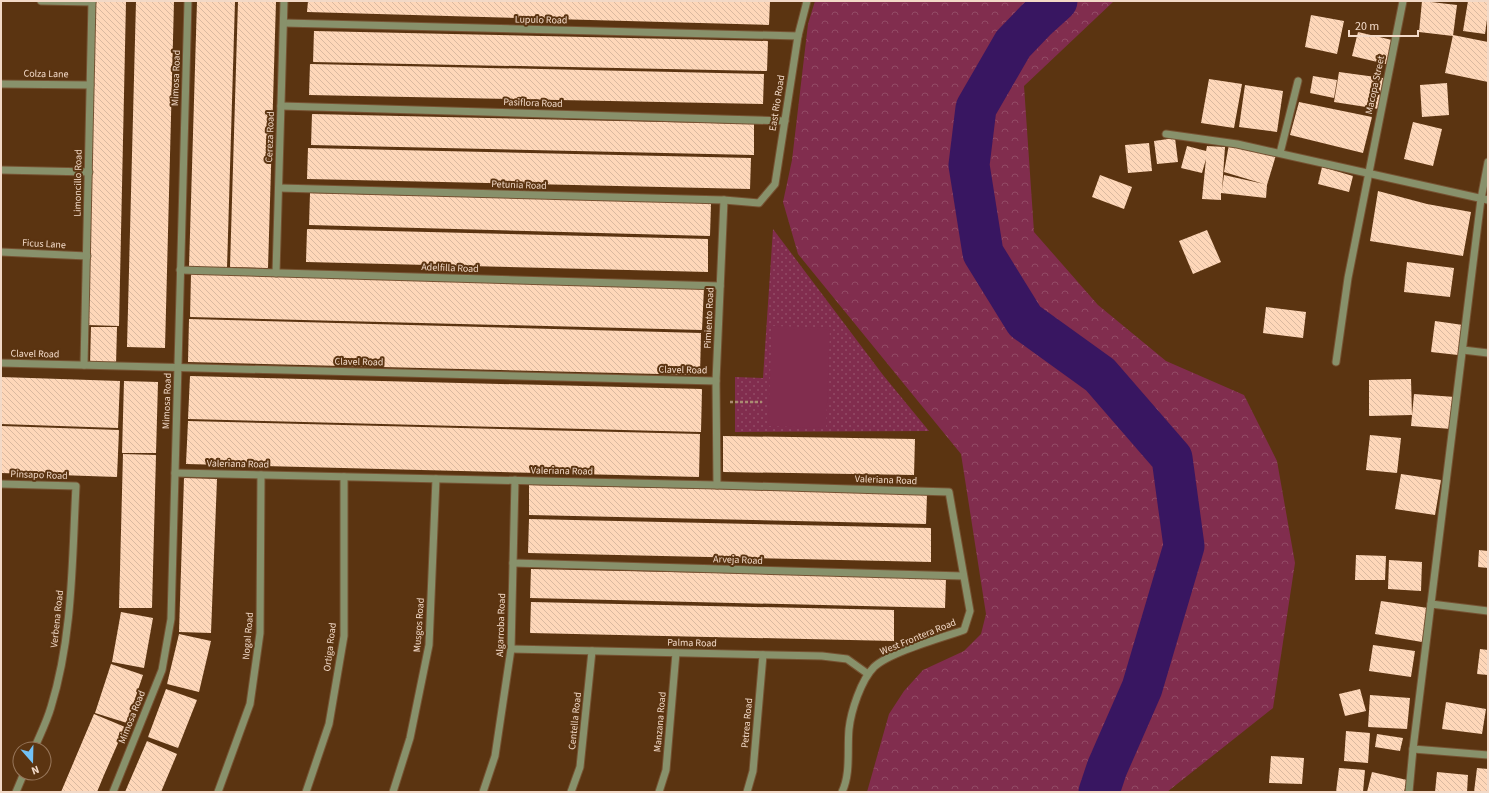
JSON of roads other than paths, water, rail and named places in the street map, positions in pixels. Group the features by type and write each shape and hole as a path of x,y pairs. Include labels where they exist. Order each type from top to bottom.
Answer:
{"street":[{"path":"41,1 92,1"},
{"name":"Limoncillo Road","path":"84,365 92,1"},
{"name":"Mimosa Road","path":"113,792 162,670 171,618 188,1"},
{"name":"Cereza Road","path":"276,273 284,1"},
{"name":"East Rio Road","path":"759,203 775,184 798,36 807,1"},
{"name":"Macopa Street","path":"1336,362 1348,278 1403,1"},
{"name":"Lupulo Road","path":"284,23 798,36"},
{"path":"1280,153 1298,81"},
{"name":"Colza Lane","path":"1,84 90,85"},
{"name":"Pasiflora Road","path":"281,106 785,121"},
{"path":"1166,134 1237,144 1484,200"},
{"path":"1409,792 1431,604 1488,162"},
{"path":"1,170 89,172"},
{"name":"Petunia Road","path":"279,188 724,200 759,203"},
{"name":"Pimiento Road","path":"716,485 716,381 724,200"},
{"name":"Ficus Lane","path":"1,252 87,256"},
{"name":"Adelfilla Road","path":"180,270 720,286"},
{"path":"1463,350 1488,353"},
{"name":"Clavel Road","path":"1,363 716,381"},
{"name":"Valeriana Road","path":"175,473 515,480 949,492"},
{"name":"Nogal Road","path":"218,792 250,704 260,633 262,475"},
{"name":"Ortiga Road","path":"306,792 329,724 344,636 344,477"},
{"name":"Musgos Road","path":"393,792 410,738 429,645 436,479"},
{"name":"Algarroba Road","path":"483,792 495,756 511,649 515,480"},
{"path":"1,484 1,490"},
{"name":"Pinsapo Road","path":"1,484 76,486"},
{"name":"Verbena Road","path":"37,741 51,708 62,666 70,611 76,486"},
{"name":"West Frontera Road","path":"842,792 845,785 848,762 849,728 853,708 868,674 875,666 891,656 964,630 970,611 949,492"},
{"name":"Arveja Road","path":"513,563 963,576"},
{"path":"1431,604 1488,611"},
{"name":"Palma Road","path":"511,649 822,656 847,659 868,674"},
{"name":"Centella Road","path":"572,792 580,767 592,651"},
{"name":"Manzana Road","path":"659,792 666,770 676,653"},
{"name":"Petrea Road","path":"747,792 753,772 763,655"},
{"path":"1413,750 1488,755"},
{"path":"16,792 21,781"}],"waterway":[{"path":"1057,1 1013,44 976,108 969,165 983,253 1025,321 1100,375 1172,458 1184,546 1142,688 1107,768 1099,792"}]}
